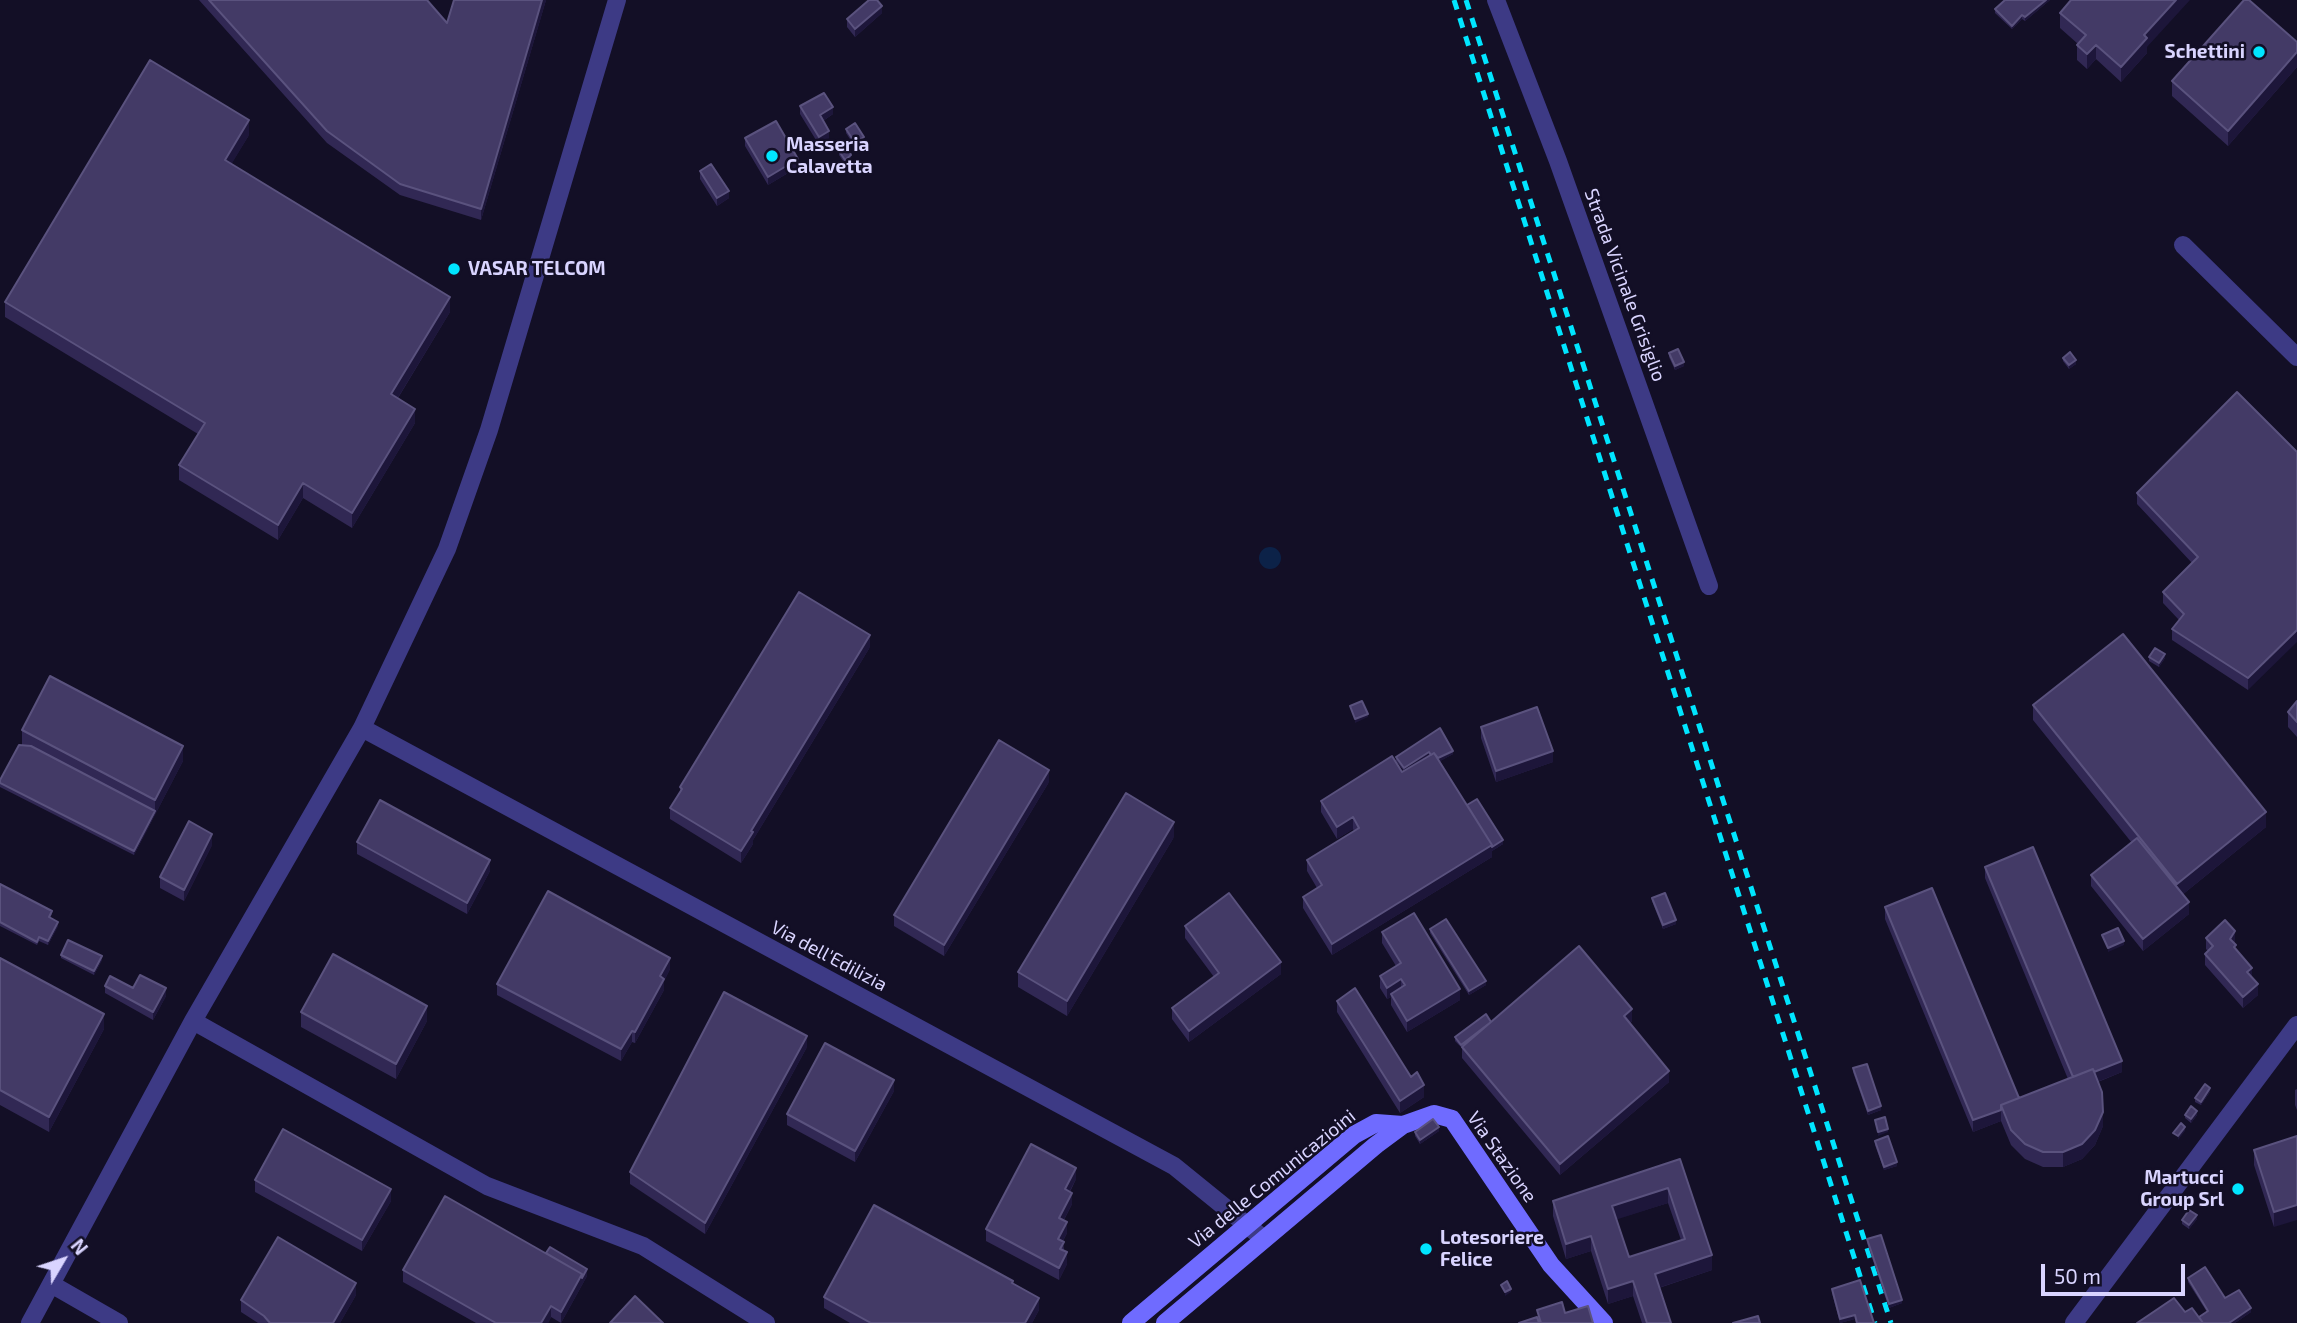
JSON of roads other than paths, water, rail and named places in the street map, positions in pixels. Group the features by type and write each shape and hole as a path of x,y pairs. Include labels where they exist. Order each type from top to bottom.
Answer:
{"street":[{"path":"30,1323 193,1021 362,728 447,549 489,430 617,0"},
{"name":"Strada Vicinale Grisiglio","path":"1496,0 1559,160 1709,586"},
{"path":"2183,245 2297,356"},
{"name":"Via dell'Edilizia","path":"362,728 1174,1166 1264,1239"},
{"path":"193,1021 487,1186 643,1246 766,1323"},
{"path":"2074,1323 2297,1025"},
{"name":"Via Stazione","path":"1403,1125 1434,1114 1452,1119 1551,1265 1604,1323"},
{"name":"Via delle Comunicazioini","path":"1131,1323 1354,1135 1376,1123 1403,1125"},
{"name":"Via delle Comunicazioini","path":"1165,1323 1403,1125"},
{"path":"51,1284 119,1323"}],"water":[{"path":"1270,547 1280,554 1281,558 1274,568 1270,569 1260,562 1259,558 1266,548"}],"railway":[{"path":"1454,0 1875,1323"},
{"path":"1466,0 1891,1323"}],"place":[{"name":"Schettini","path":"2259,52"},
{"name":"Masseria Calavetta","path":"772,156"},
{"name":"VASAR TELCOM","path":"454,269"},
{"name":"Martucci Group Srl","path":"2238,1189"},
{"name":"Lotesoriere Felice","path":"1426,1249"}]}
